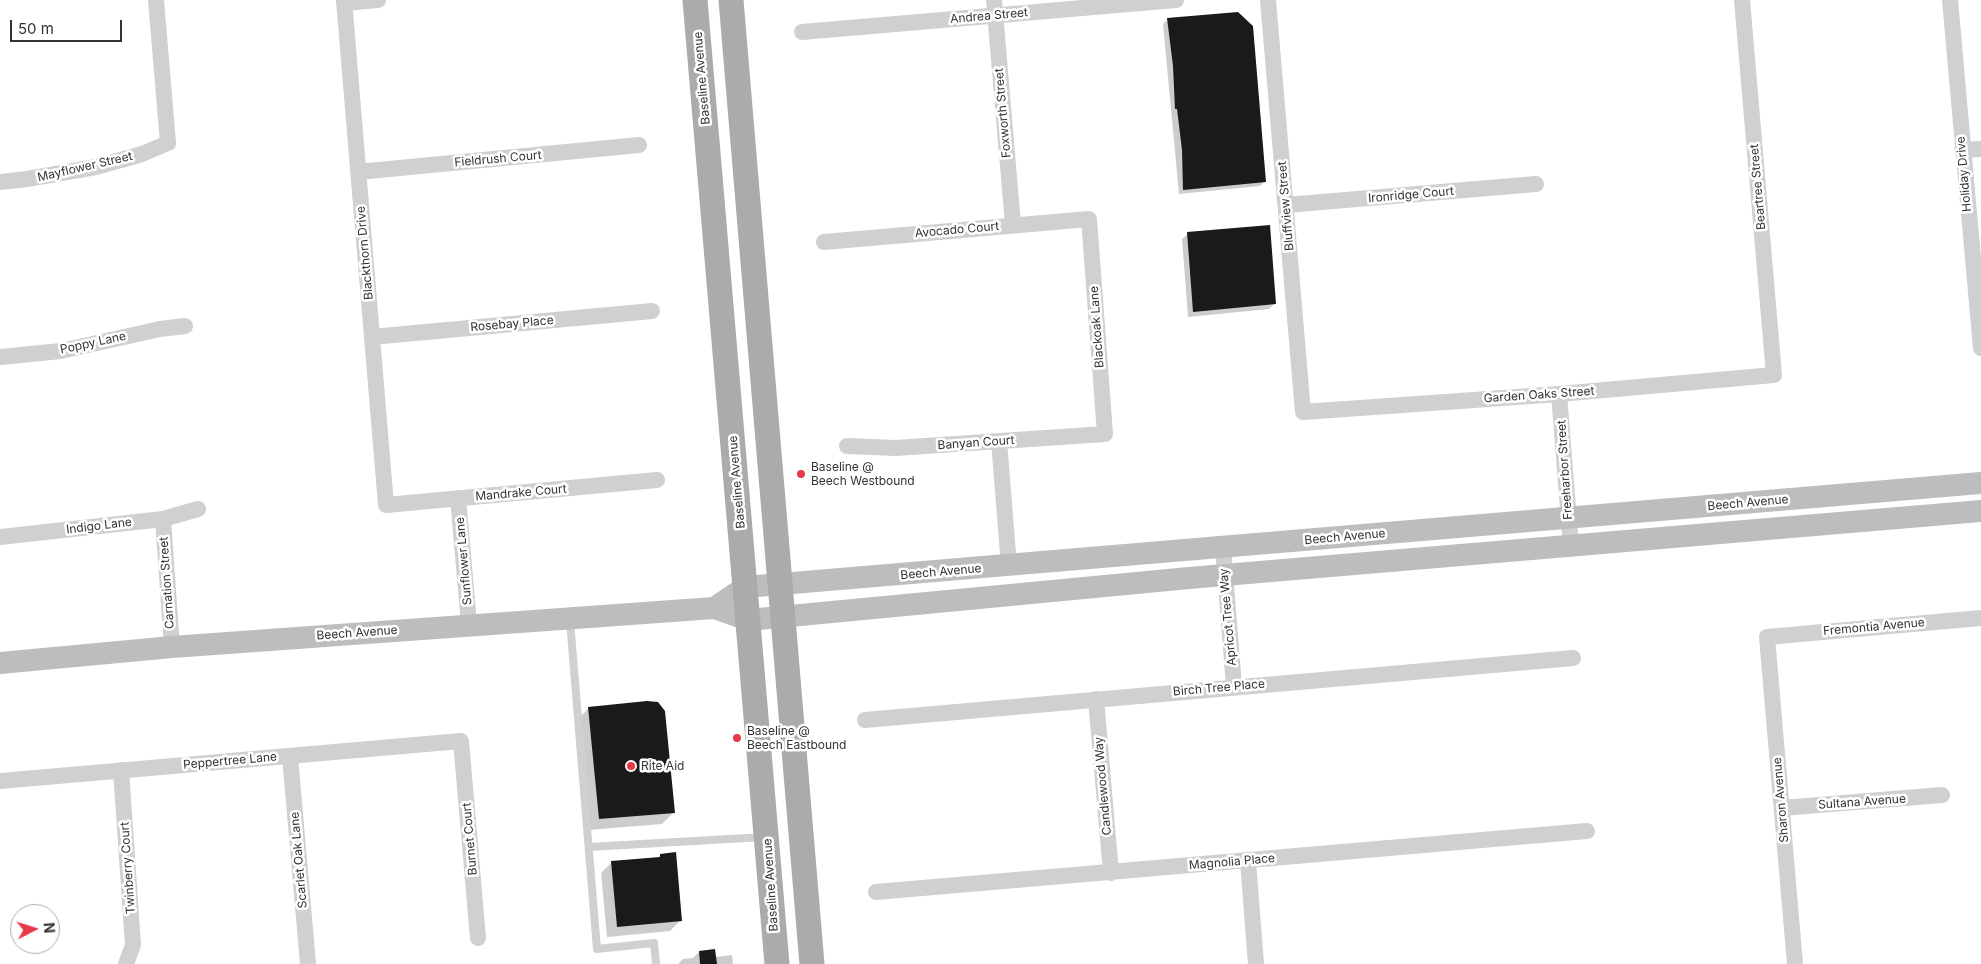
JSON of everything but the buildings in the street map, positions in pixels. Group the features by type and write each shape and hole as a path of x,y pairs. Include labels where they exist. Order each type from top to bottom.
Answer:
{"main road":[{"name":"Baseline Avenue","path":"695,0 777,964"},
{"path":"731,0 812,964"},
{"name":"Beech Avenue","path":"714,608 745,588 1981,483"},
{"name":"Beech Avenue","path":"0,663 172,647 469,624 714,608 748,620 782,615 1981,511"}],"street":[{"name":"Mayflower Street","path":"0,182 27,180 96,166 142,154 168,143 156,0"},
{"path":"344,2 378,0"},
{"name":"Andrea Street","path":"802,32 994,8 1176,0"},
{"name":"Bluffview Street","path":"1268,0 1303,412"},
{"name":"Beartree Street","path":"1742,0 1774,375"},
{"name":"Holiday Drive","path":"1950,0 1980,348"},
{"name":"Blackthorn Drive","path":"344,2 386,505"},
{"name":"Foxworth Street","path":"994,8 1013,225"},
{"name":"Fieldrush Court","path":"358,172 639,146"},
{"path":"1962,150 1981,149"},
{"name":"Ironridge Court","path":"1286,205 1536,184"},
{"name":"Avocado Court","path":"824,242 1089,219"},
{"name":"Blackoak Lane","path":"1089,219 1105,434"},
{"name":"Rosebay Place","path":"372,337 652,311"},
{"name":"Poppy Lane","path":"0,357 61,351 160,329 185,326"},
{"name":"Garden Oaks Street","path":"1303,412 1559,394 1774,375"},
{"name":"Freeharbor Street","path":"1559,394 1571,546"},
{"name":"Banyan Court","path":"847,446 895,448 1105,434"},
{"path":"999,441 1009,566"},
{"name":"Mandrake Court","path":"386,505 657,480"},
{"name":"Sunflower Lane","path":"458,498 469,624"},
{"name":"Indigo Lane","path":"0,537 163,519 198,509"},
{"name":"Carnation Street","path":"163,519 172,647"},
{"name":"Apricot Tree Way","path":"1222,547 1234,686"},
{"name":"Fremontia Avenue","path":"1767,637 1981,618"},
{"name":"Sharon Avenue","path":"1767,637 1794,964"},
{"name":"Birch Tree Place","path":"865,720 1234,686 1573,658"},
{"name":"Candlewood Way","path":"1096,699 1111,872"},
{"name":"Peppertree Lane","path":"0,781 461,741"},
{"name":"Burnet Court","path":"461,741 478,938"},
{"name":"Scarlet Oak Lane","path":"290,756 308,964"},
{"name":"Twinberry Court","path":"121,770 133,945 126,964"},
{"name":"Sultana Avenue","path":"1782,808 1942,796"},
{"name":"Magnolia Place","path":"876,892 1587,831"},
{"path":"1248,861 1256,964"}],"lane":[{"path":"570,618 597,949 654,943 656,964"},
{"path":"589,847 767,836"}],"place":[{"name":"Baseline @ Beech Westbound","path":"801,474"},
{"name":"Baseline @ Beech Eastbound","path":"737,738"},
{"name":"Rite Aid","path":"631,766"}]}
